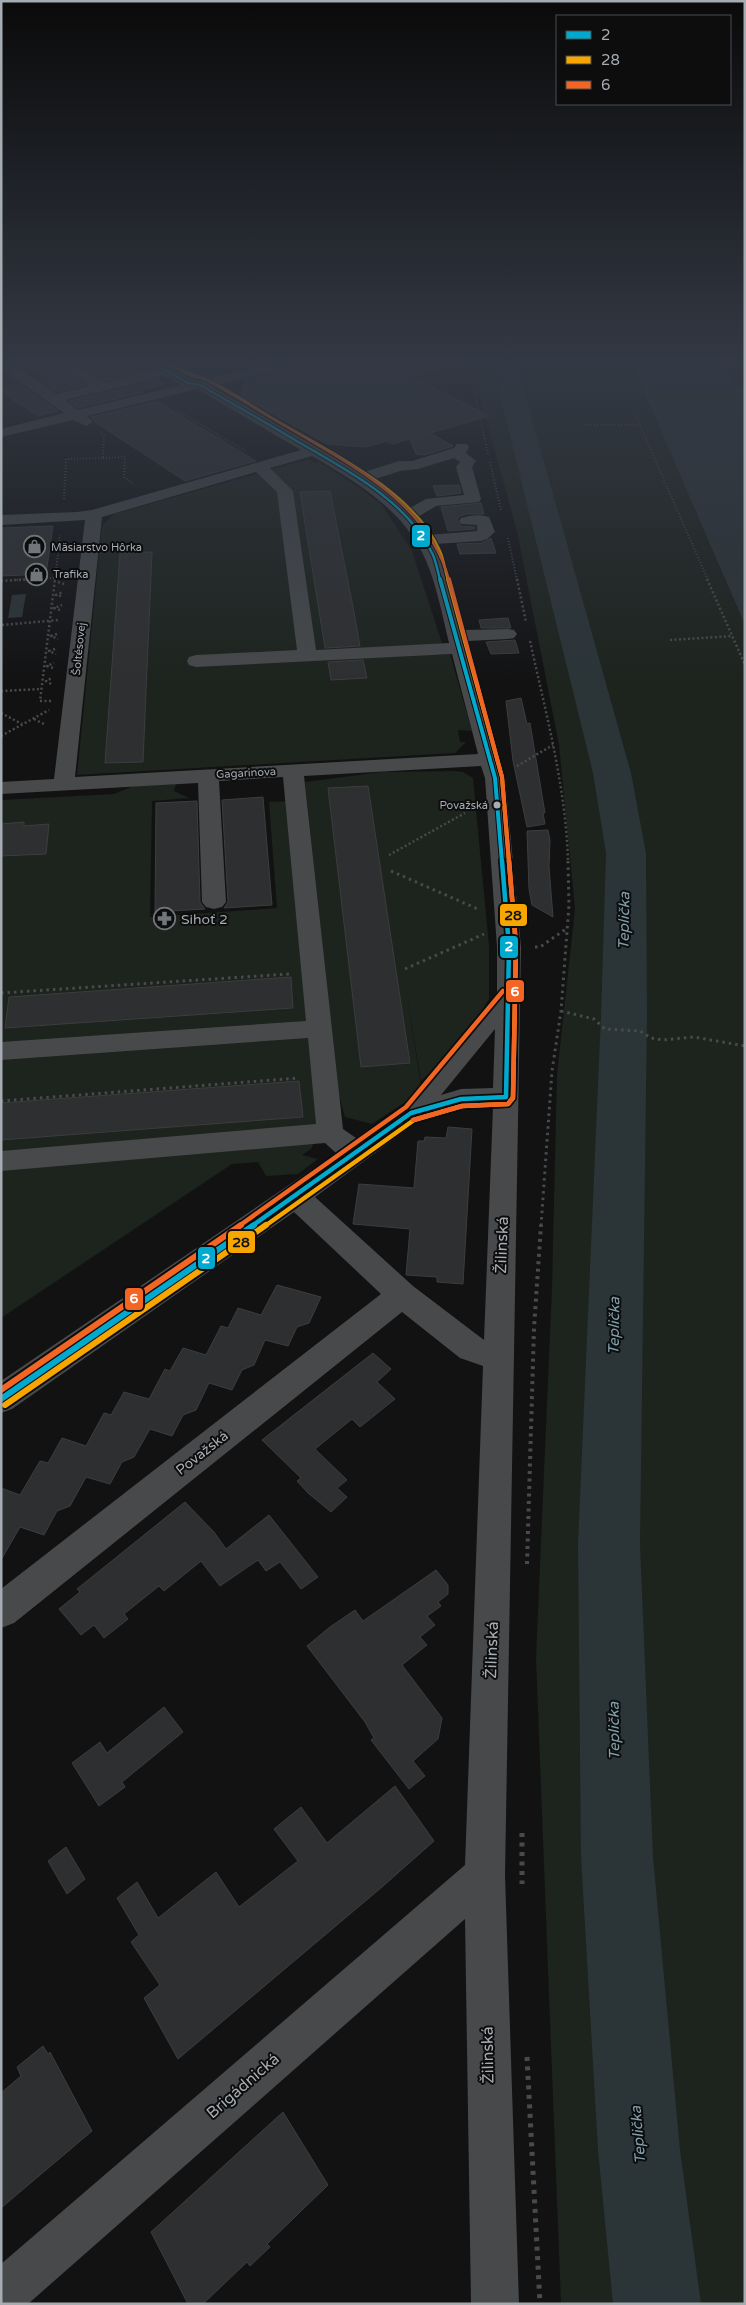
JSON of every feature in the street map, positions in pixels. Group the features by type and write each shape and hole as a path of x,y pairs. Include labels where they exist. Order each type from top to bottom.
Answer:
{"street":[{"path":"1,520 94,514 250,470"},
{"path":"262,470 285,491 307,655"},
{"path":"1,1399 296,1196 411,1113 509,996 509,946 493,768 438,569 425,540 407,516 380,492 346,470"},
{"path":"361,478 388,470"},
{"path":"407,516 432,502 473,499 465,470"},
{"name":"Šoltésovej","path":"64,784 94,514"},
{"path":"425,540 481,536 487,532 483,520 467,521"},
{"path":"196,661 307,655 459,642 508,635"},
{"name":"Gagarinova","path":"1,788 293,770 493,768"},
{"path":"293,770 312,972 330,1133"},
{"path":"208,775 214,902"},
{"name":"Žilinská","path":"495,2304 503,1882 498,1358 509,996"},
{"path":"1,1051 318,1029"},
{"path":"411,1113 461,1099 506,1097"},
{"path":"1,1161 330,1133 356,1153"},
{"path":"296,1196 402,1296 471,1349 498,1358"},
{"name":"Považská","path":"1,1611 402,1296"},
{"name":"Brigádnická","path":"1,2296 503,1882"}],"path":[{"path":"58,701 40,702 48,652 65,470"},
{"path":"124,470 124,477 137,486"},
{"path":"492,470 502,514"},
{"path":"659,470 745,664"},
{"path":"506,530 526,625"},
{"path":"1,580 55,578"},
{"path":"58,582 66,585"},
{"path":"64,598 56,595 65,591"},
{"path":"63,611 54,608 64,604"},
{"path":"2,625 50,622 65,617"},
{"path":"527,1571 534,1328 552,1071 561,1011 566,928 570,905 567,832 561,783 528,632"},
{"path":"670,640 733,636"},
{"path":"1,691 41,689"},
{"path":"1,736 50,710"},
{"path":"1,713 23,724"},
{"path":"493,768 553,745"},
{"path":"389,855 466,813"},
{"path":"391,871 488,914"},
{"path":"540,947 566,928"},
{"path":"405,970 489,931"},
{"path":"1,993 312,972"},
{"path":"561,1011 594,1019 605,1028 640,1031 651,1038 663,1040 694,1038 745,1046"},
{"path":"1,1101 324,1076"},
{"path":"503,1882 522,1829"},
{"path":"527,2055 540,2304"}],"shaded area":[{"path":"272,470 331,470 352,483 381,504 412,551 442,643 435,644 438,655 450,654 472,731 458,730 460,742 466,742 455,753 77,775 102,526 114,514"},
{"path":"500,470 678,470 745,625 745,2304 561,2304 536,1658 552,1287 557,1074 575,909 559,745 517,531"},
{"path":"678,470 745,470 745,625"},
{"path":"26,594 22,617 8,618 12,595"},
{"path":"381,772 463,772 473,778 489,946 489,999 457,1051 444,1059 421,1081 406,990 422,1091 372,1124 345,1117 338,1092 305,782"},
{"path":"176,784 174,791 189,798 152,801 150,917 277,908 269,802 289,801 321,1126 311,1149 302,1155 318,1159 298,1174 266,1176 258,1162 232,1164 1,1318 1,800 114,794 133,786"}],"building":[{"path":"168,470 226,470 185,481"},
{"path":"459,485 461,493 437,496 433,486"},
{"path":"330,491 360,646 325,648 300,492"},
{"path":"481,503 484,514 467,514 460,516 457,520 461,526 475,527 475,529 448,531 441,507"},
{"path":"53,526 46,574 1,576 1,528"},
{"path":"491,538 496,553 460,554 457,544 481,543"},
{"path":"152,552 143,762 105,763 120,553"},
{"path":"508,618 511,628 481,628 479,620"},
{"path":"515,640 519,653 491,654 486,642"},
{"path":"363,660 367,678 331,680 328,662"},
{"path":"521,698 527,724 530,723 545,813 543,813 545,824 527,827 513,761 506,701"},
{"path":"368,786 410,1063 361,1067 328,788"},
{"path":"263,797 272,905 224,908 228,902 222,800"},
{"path":"197,801 200,902 205,909 155,912 156,803"},
{"path":"24,822 24,826 49,824 46,854 1,856 1,824"},
{"path":"548,830 553,917 532,905 529,889 527,831"},
{"path":"291,977 293,1008 5,1028 9,997"},
{"path":"299,1081 303,1117 1,1140 1,1103"},
{"path":"448,1127 472,1129 463,1284 437,1282 437,1277 406,1275 410,1229 353,1224 359,1184 414,1188 418,1141 424,1141 425,1137 446,1138"},
{"path":"277,1285 321,1297 309,1323 297,1327 288,1346 265,1340 254,1365 242,1370 232,1390 209,1383 196,1410 183,1415 172,1436 150,1429 134,1457 122,1462 110,1484 86,1477 70,1506 57,1511 44,1535 20,1527 1,1560 1,1488 20,1495 40,1461 48,1463 62,1438 86,1446 104,1413 111,1415 124,1392 149,1399 165,1369 170,1371 183,1348 206,1355 221,1326 228,1328 238,1308 261,1315"},
{"path":"373,1353 391,1369 377,1382 395,1399 360,1427 352,1419 315,1449 347,1480 337,1488 347,1497 331,1512 308,1493 297,1481 301,1478 262,1440"},
{"path":"185,1502 214,1532 226,1549 269,1515 318,1577 301,1589 280,1562 266,1571 258,1560 220,1586 201,1561 164,1591 159,1586 124,1614 128,1619 104,1638 94,1625 81,1635 59,1609 80,1592 77,1589"},
{"path":"436,1570 448,1585 448,1594 438,1602 441,1606 427,1616 435,1625 420,1637 427,1645 402,1665 442,1718 438,1739 413,1761 425,1776 409,1789 371,1740 374,1738 365,1722 307,1646 355,1610 363,1621"},
{"path":"164,1707 183,1732 122,1782 125,1787 99,1806 72,1763 100,1742 107,1753"},
{"path":"395,1786 434,1841 178,2059 144,1998 160,1985 131,1942 139,1935 117,1898 137,1882 158,1918 216,1872 239,1907 298,1861 274,1829 301,1807 327,1843"},
{"path":"66,1847 85,1879 67,1894 48,1861"},
{"path":"43,2046 48,2054 50,2052 92,2131 1,2208 1,2093 21,2076 17,2067"},
{"path":"283,2112 328,2185 267,2244 270,2247 250,2266 247,2262 203,2304 188,2304 151,2232"}],"waterway":[{"name":"Teplička","path":"532,470 612,773 626,853 624,1016 609,1544 617,1857 639,2150 657,2304"}],"transit line":[{"name":"2","path":"1,1399 296,1196 411,1113 461,1099 506,1097 509,947 495,778 433,555 421,535 392,503 345,470"},
{"name":"6","path":"359,470 389,491 405,506 433,543 445,566 502,777 516,946 513,1097 508,1104 462,1106 413,1120"},
{"name":"28","path":"5,1405 300,1202 414,1120 462,1106 508,1104 513,1098 516,946 502,777 440,551 428,531 414,514 398,498 360,470"},
{"name":"6","path":"1,1390 292,1190 406,1107 503,991"}],"place":[{"name":"Mäsiarstvo Hôrka","path":"35,547"},
{"name":"Trafika","path":"37,574"},
{"name":"Považská","path":"497,805"},
{"name":"Sihoť 2","path":"165,919"}]}
